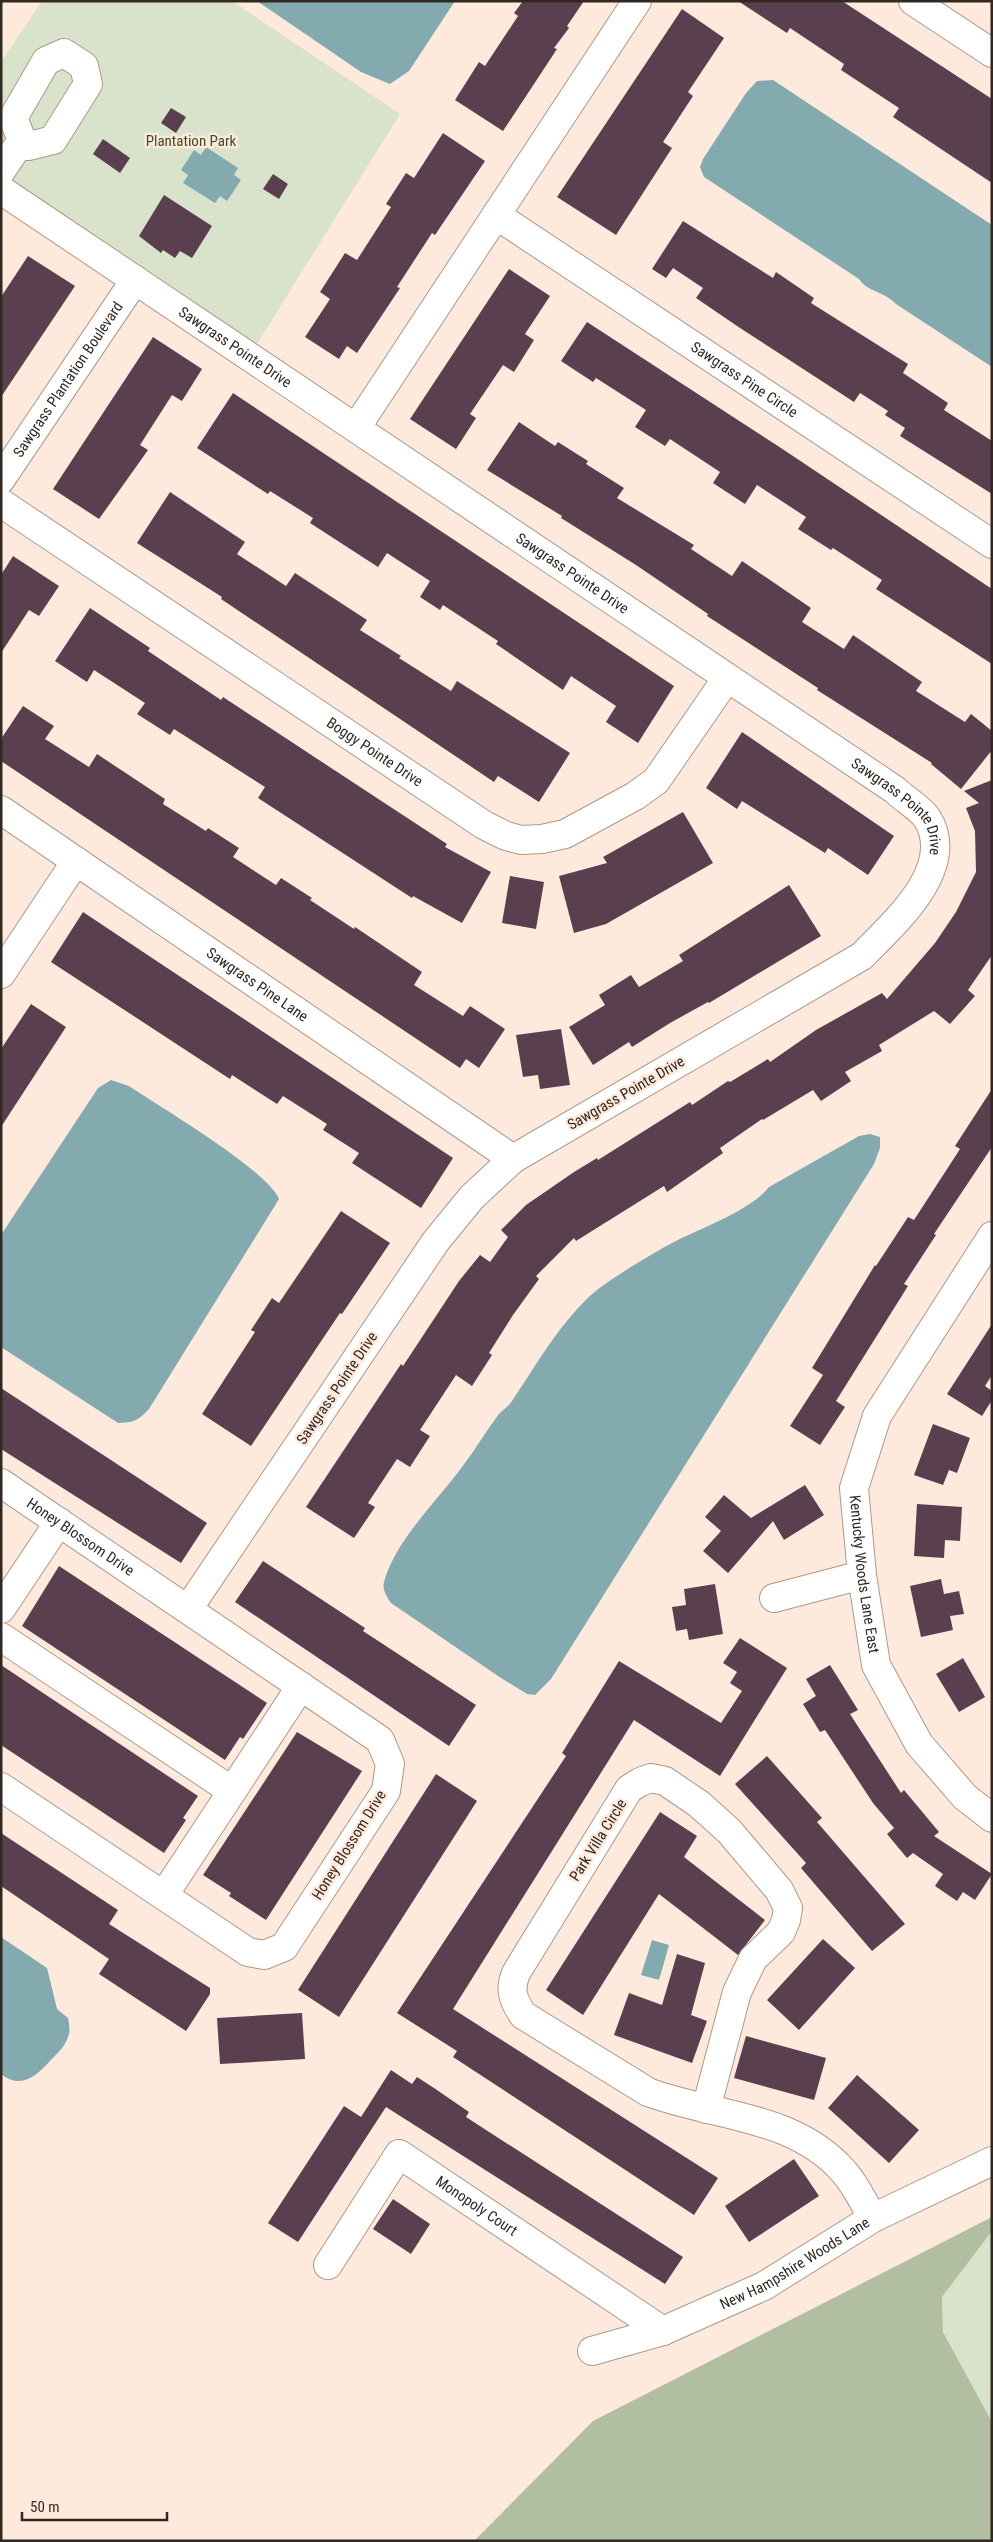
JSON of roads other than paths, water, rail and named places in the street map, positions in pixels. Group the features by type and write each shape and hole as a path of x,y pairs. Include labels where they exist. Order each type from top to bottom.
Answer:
{"street":[{"path":"356,428 637,1"},
{"path":"913,1 992,53"},
{"path":"1,171 22,140"},
{"name":"Sawgrass Pointe Drive","path":"1,190 895,790 926,818 937,846 926,883 895,922 862,956 514,1159 472,1197 436,1241 188,1610"},
{"name":"Sawgrass Pine Circle","path":"496,216 992,544"},
{"name":"Sawgrass Plantation Boulevard","path":"1,479 135,280"},
{"name":"Boggy Pointe Drive","path":"1,503 484,825 506,836 522,840 542,839 564,834 656,781 673,759 727,678"},
{"name":"Sawgrass Pine Lane","path":"1,810 514,1159"},
{"path":"1,974 76,861"},
{"name":"Kentucky Woods Lane East","path":"992,1236 877,1416 854,1488 862,1575 876,1665 919,1744 965,1797 992,1818"},
{"name":"Honey Blossom Drive","path":"1,1483 380,1740 390,1764 386,1790 284,1947 264,1955 248,1952 1,1787"},
{"path":"1,1609 59,1522"},
{"path":"774,1598 862,1575"},
{"path":"1,1637 232,1790"},
{"path":"164,1895 300,1686"},
{"name":"Park Villa Circle","path":"706,2109 737,1992 753,1959 781,1932 788,1908 779,1890 728,1829 678,1788 665,1781 651,1778 629,1789 516,1973 512,1984 514,2003 523,2015 648,2092 706,2109 785,2130 805,2139 845,2173 873,2218"},
{"name":"Monopoly Court","path":"328,2265 398,2154 663,2331"},
{"name":"New Hampshire Woods Lane","path":"592,2350 663,2331 764,2286 873,2218 992,2161"}],"water":[{"path":"257,1 455,1 409,71 390,84 361,72"},
{"path":"773,80 992,225 992,367 886,296 866,287 859,279 704,177 700,167 703,159 746,93 757,81"},
{"path":"206,147 238,168 234,175 241,180 227,201 220,196 215,203 183,183 188,175 181,170 194,150 201,155"},
{"path":"111,1080 129,1086 234,1156 255,1172 279,1199 149,1409 135,1420 118,1423 1,1347 1,1235 98,1088"},
{"path":"870,1134 880,1137 880,1148 874,1164 551,1679 535,1695 527,1694 498,1676 391,1603 385,1593 384,1582 397,1552 418,1522 467,1461 499,1414 511,1403 561,1328 584,1302 605,1284 655,1252 738,1211 761,1196 769,1187 859,1136"},
{"path":"1,1937 47,1968 57,2009 68,2018 69,2024 68,2038 64,2045 40,2071 22,2081 9,2079 1,2074"},
{"path":"652,1940 669,1945 659,1980 641,1975"}],"park label":[{"name":"Plantation Park","path":"191,141"}]}
